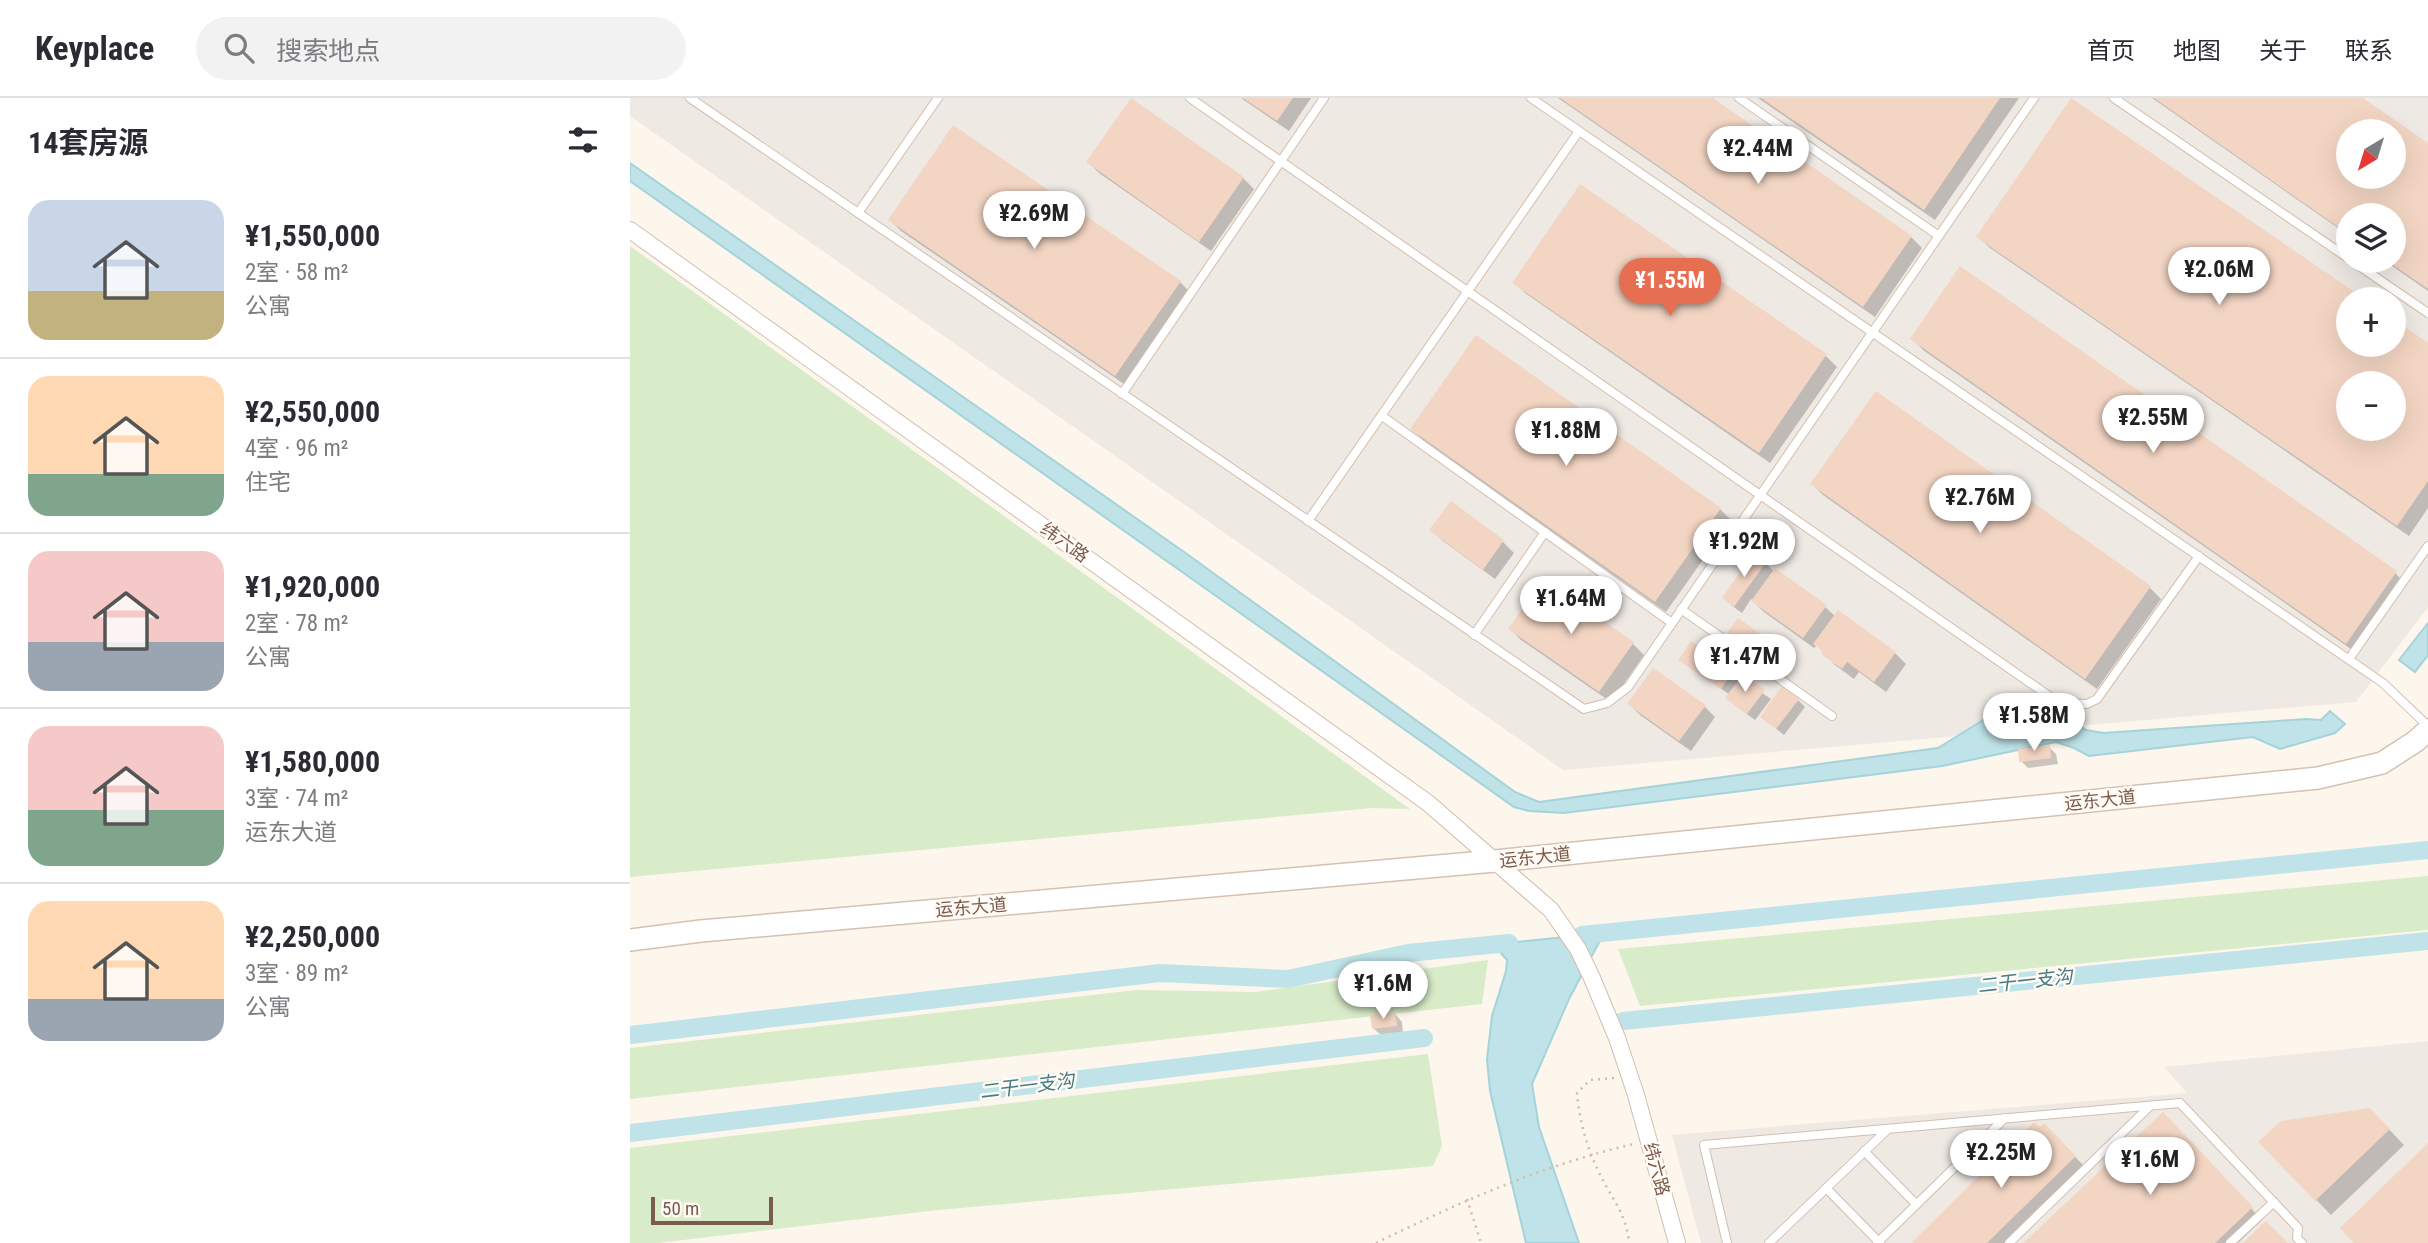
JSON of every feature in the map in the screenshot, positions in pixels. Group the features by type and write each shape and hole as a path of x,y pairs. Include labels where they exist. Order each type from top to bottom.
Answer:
{"street":[{"name":"纬六路","path":"630,230 1428,803 1559,920 1578,949 1617,1038 1634,1088 1677,1243"},
{"name":"运东大道","path":"630,940 713,930 1495,861 2318,778 2382,763 2417,741 2428,728"}],"lane":[{"path":"690,98 1584,709 1607,703 1628,687 2034,98"},
{"path":"859,214 938,98"},
{"path":"1190,98 2059,703 2087,704 2097,699 2199,556"},
{"path":"1122,394 1324,98"},
{"path":"1531,98 2383,682 2428,728"},
{"path":"1739,98 1939,236"},
{"path":"2114,98 2336,250"},
{"path":"1308,521 1579,131"},
{"path":"2369,273 2428,313"},
{"path":"1382,416 1672,623"},
{"path":"1474,635 1545,532"},
{"path":"2349,659 2428,545"},
{"path":"1681,609 1832,716"},
{"path":"1727,1243 1704,1145 2180,1103 2298,1228 2297,1238 2302,1243"},
{"path":"2009,1243 2151,1106"},
{"path":"1826,1188 1878,1242 2005,1118"},
{"path":"1769,1243 1888,1128"},
{"path":"1864,1151 1916,1204"},
{"path":"2231,1243 2274,1202"}],"path":[{"path":"1629,1243 1624,1216 1596,1167 1579,1115 1577,1093 1590,1080 1610,1078 1634,1088"},
{"path":"1377,1243 1467,1199 1571,1160 1649,1140"},
{"path":"1467,1199 1481,1243"}],"shaded area":[{"path":"630,98 2428,98 2428,607 2356,702 1563,770 630,116"},
{"path":"2428,1041 2428,1243 1701,1243 1672,1135 2187,1093 2164,1067"}],"green space":[{"path":"630,246 1410,809 1373,808 630,877"},
{"path":"2428,876 2428,930 1640,1006 1618,949"},
{"path":"1488,960 1482,1004 630,1099 630,1048 1136,990 1255,992"},
{"path":"1428,1054 1442,1146 1433,1166 938,1210 658,1243 630,1243 630,1148"}],"water":[{"path":"630,163 1187,554 1515,792 1539,802 1938,748 1985,719 2063,715 2086,730 2103,733 2321,720 2330,711 2345,724 2335,733 2280,749 2253,737 2089,756 2056,742 1942,766 1564,813 1529,811 1514,807 630,181"},
{"path":"2428,623 2428,655 2415,672 2399,660"},
{"path":"1604,933 1569,999 1532,1084 1539,1127 1579,1243 1526,1243 1490,1091 1487,1059 1492,1016 1507,960 1500,952 1487,945"}],"building":[{"path":"1131,98 1244,177 1199,242 1086,162"},
{"path":"1243,98 1293,98 1277,121"},
{"path":"1560,98 1713,98 1912,236 1863,307"},
{"path":"1761,98 2000,98 1924,210"},
{"path":"2071,98 2347,287 2336,287 2336,357 2406,357 2406,327 2428,343 2428,481 2397,526 1976,237"},
{"path":"2154,98 2363,98 2393,119 2336,119 2336,189 2406,189 2406,128 2428,143 2428,289 2405,273 2406,203 2336,203 2336,226"},
{"path":"953,125 1181,281 1115,376 888,220"},
{"path":"1580,184 1827,354 1759,453 1512,283"},
{"path":"1960,266 2397,571 2346,644 1910,339"},
{"path":"1476,335 1721,508 1655,602 1410,429"},
{"path":"1876,391 2151,586 2085,679 1810,484"},
{"path":"1451,501 1504,540 1483,570 1429,530"},
{"path":"1754,552 1767,561 1734,607 1722,598"},
{"path":"1775,568 1827,605 1803,638 1751,601"},
{"path":"1543,579 1634,642 1599,692 1508,629"},
{"path":"1838,610 1896,652 1874,682 1847,662 1842,669 1821,654 1823,651 1813,644"},
{"path":"1738,618 1780,648 1769,663 1727,633"},
{"path":"1691,641 1734,670 1721,689 1678,660"},
{"path":"1653,668 1706,705 1679,741 1627,704"},
{"path":"1743,674 1765,690 1747,714 1725,698"},
{"path":"1782,686 1799,699 1776,729 1760,717"},
{"path":"2050,745 2051,758 2019,762 2018,749"},
{"path":"1395,1013 1397,1026 1372,1029 1370,1015"},
{"path":"2370,1108 2390,1129 2315,1201 2258,1142 2281,1121"},
{"path":"2163,1112 2253,1207 2215,1243 2023,1243"},
{"path":"2034,1122 2040,1127 2044,1123 2076,1156 1987,1243 1912,1242"},
{"path":"2428,1143 2428,1243 2354,1243 2340,1228"},
{"path":"2266,1221 2288,1243 2243,1243"}],"waterway":[{"path":"1582,935 2428,850"},
{"name":"二干一支沟","path":"1623,1021 2428,941"},
{"path":"630,1035 1160,973 1288,979 1408,953 1509,943"},
{"name":"二干一支沟","path":"630,1133 1424,1038"}]}
